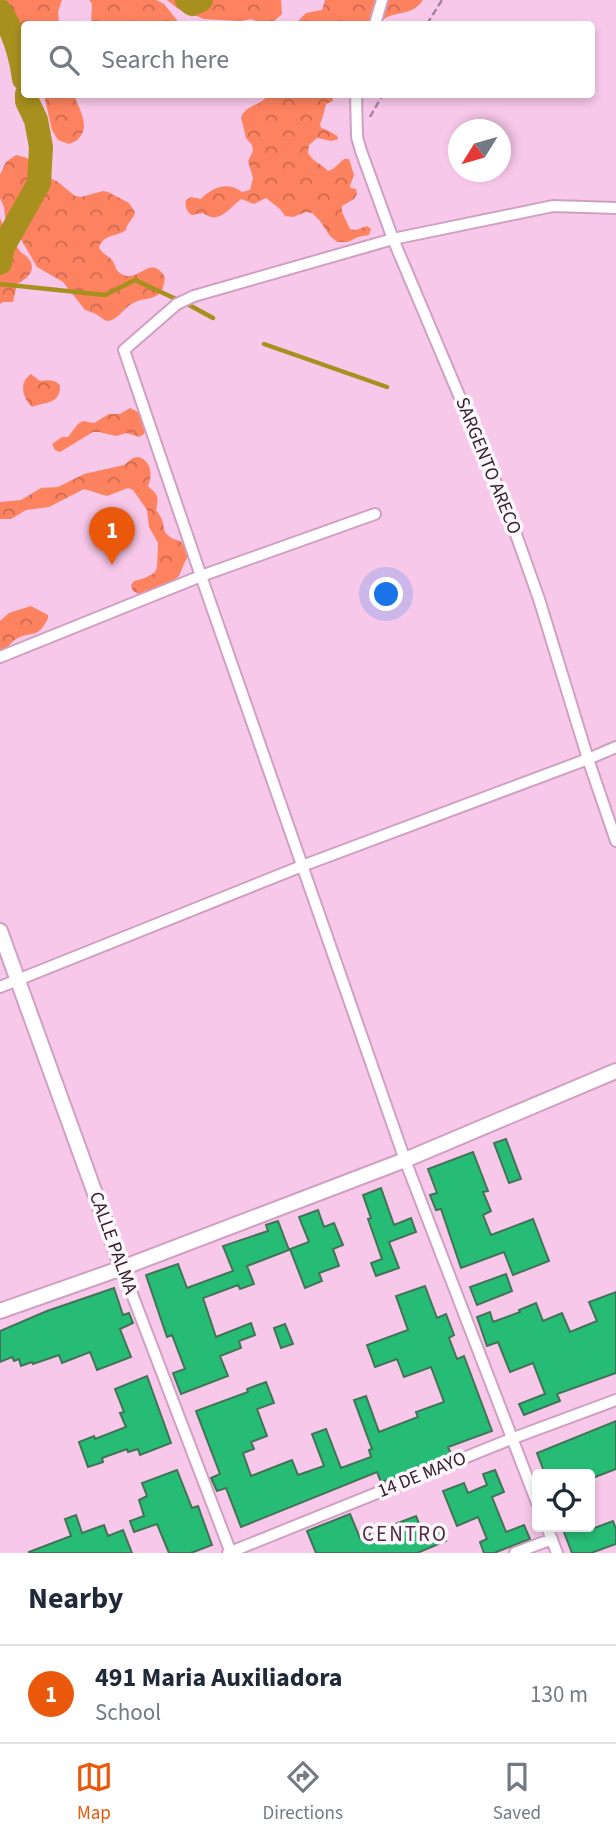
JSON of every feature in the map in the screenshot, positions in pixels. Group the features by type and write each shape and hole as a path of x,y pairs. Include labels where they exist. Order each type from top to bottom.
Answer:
{"street":[{"path":"376,21 382,0"},
{"name":"SARGENTO ARECO","path":"355,98 357,137 393,239 507,509 616,841"},
{"path":"532,1491 405,1160 124,350 177,304 194,296 393,239 553,206 616,208"},
{"path":"0,657 201,576 375,514"},
{"path":"0,987 302,866 616,747"},
{"name":"CALLE PALMA","path":"0,931 122,1268 230,1553"},
{"path":"0,1311 122,1268 405,1160 616,1071"},
{"name":"14 DE MAYO","path":"230,1553 616,1399"},
{"path":"549,1532 557,1553"},
{"path":"515,1553 552,1539"}],"path":[{"path":"429,21 442,0"}],"green space":[{"path":"5,0 62,0 58,11 59,21 21,21 21,25"},
{"path":"89,0 156,0 164,4 178,21 91,21 92,4"},
{"path":"167,0 281,0 282,14 274,21 204,19 177,8"},
{"path":"325,0 423,0 413,10 389,16 382,21 298,21 306,13 322,10"},
{"path":"45,98 75,98 84,122 84,128 77,140 69,144 58,140 52,130"},
{"path":"265,98 332,98 333,101 326,104 320,124 321,128 338,139 332,141 317,138 309,145 308,153 328,171 344,159 349,159 354,175 350,186 356,189 357,194 342,206 342,212 350,229 367,226 371,229 369,235 348,242 337,242 312,213 285,216 266,198 254,204 241,199 227,211 214,217 203,213 192,215 188,212 186,200 191,197 201,199 210,191 226,186 242,192 250,190 253,178 248,161 253,151 246,138 241,117"},
{"path":"16,155 27,158 75,196 103,191 129,203 135,212 126,230 107,238 99,247 113,261 118,271 127,276 149,268 159,270 165,277 160,293 129,305 114,319 106,321 85,310 63,282 37,267 22,241 6,225 0,198 0,175 6,162"},
{"path":"0,217 11,239 31,262 32,270 28,277 17,284 13,302 0,304"},
{"path":"31,374 40,381 53,381 60,385 58,396 47,403 32,407 23,390 24,382"},
{"path":"130,408 140,413 146,429 139,437 127,433 116,436 93,432 60,452 55,450 52,444 62,437 68,437 83,421 94,423 109,414 120,414"},
{"path":"139,457 150,469 148,486 157,496 156,510 162,519 165,532 182,543 187,550 188,557 179,576 165,586 139,594 133,591 131,585 134,581 154,573 157,568 158,543 149,527 147,510 133,490 128,488 107,496 84,489 49,507 26,510 11,519 0,519 0,502 21,500 41,488 58,487 84,474 124,465"},
{"path":"31,606 48,615 44,625 38,632 16,639 0,654 0,621 9,613"}],"building":[{"path":"506,1139 521,1179 509,1183 494,1143"},
{"path":"473,1152 488,1191 483,1192 491,1211 483,1215 491,1235 533,1219 549,1261 513,1275 504,1252 461,1268 441,1209 436,1210 430,1195 437,1193 428,1169"},
{"path":"381,1188 394,1225 411,1218 416,1232 389,1242 399,1268 376,1276 371,1263 382,1259 363,1195"},
{"path":"318,1210 324,1227 334,1223 343,1245 333,1249 339,1266 319,1273 322,1281 305,1288 290,1249 309,1242 299,1217"},
{"path":"278,1221 289,1250 247,1266 254,1284 240,1289 238,1285 203,1298 216,1337 251,1323 255,1335 239,1341 241,1348 220,1356 228,1376 181,1394 173,1373 185,1369 172,1335 167,1337 146,1275 178,1264 187,1288 233,1271 223,1246 268,1231 266,1225"},
{"path":"506,1274 512,1291 477,1305 470,1287"},
{"path":"425,1286 437,1318 446,1314 454,1335 449,1338 457,1359 464,1356 492,1431 448,1447 451,1454 394,1478 381,1482 377,1472 241,1527 226,1488 217,1491 211,1478 220,1474 196,1411 248,1392 247,1389 266,1382 274,1403 257,1409 267,1436 251,1442 254,1449 243,1453 251,1476 292,1460 298,1475 324,1466 312,1434 326,1429 341,1468 371,1457 369,1450 372,1449 354,1400 366,1396 379,1432 418,1417 416,1412 444,1402 431,1367 404,1377 397,1359 375,1367 367,1345 408,1330 396,1296"},
{"path":"114,1288 123,1315 129,1313 133,1323 120,1329 131,1357 97,1370 90,1352 62,1363 59,1355 21,1366 19,1359 14,1361 12,1357 0,1362 0,1331 47,1311"},
{"path":"616,1292 616,1373 557,1394 560,1401 524,1415 519,1404 545,1394 533,1363 510,1372 498,1342 487,1346 477,1317 490,1312 493,1322 536,1303 543,1321 562,1313 570,1332 597,1321 589,1302"},
{"path":"285,1324 293,1344 281,1348 274,1328"},
{"path":"147,1376 171,1443 140,1455 138,1449 128,1452 127,1449 102,1458 103,1462 88,1467 79,1442 126,1427 120,1413 124,1412 115,1389"},
{"path":"616,1421 616,1469 595,1477 595,1469 543,1469 537,1453"},
{"path":"177,1470 192,1508 198,1506 212,1545 191,1553 169,1553 157,1524 134,1532 130,1521 144,1516 139,1500 147,1496 142,1483"},
{"path":"495,1470 504,1492 492,1497 506,1532 524,1525 530,1539 494,1553 484,1553 480,1542 487,1539 478,1517 457,1526 443,1491 464,1483 468,1493 487,1485 483,1474"},
{"path":"350,1514 360,1538 370,1534 371,1537 416,1516 423,1533 440,1527 446,1541 417,1553 316,1553 307,1531"},
{"path":"76,1515 82,1533 104,1525 108,1536 123,1530 132,1553 29,1553 71,1536 65,1519"},
{"path":"613,1521 616,1544 591,1553 572,1553 564,1532 595,1532 595,1528"}],"waterway":[{"path":"187,0 192,4 201,0"},
{"path":"0,11 9,26 21,61"},
{"path":"0,263 2,249 39,183 41,147 36,120 27,98"},
{"path":"0,284 105,295 135,280 213,318"},
{"path":"264,344 387,387"}],"place":[{"name":"491 Maria Auxiliadora","path":"112,565"}],"district":[{"name":"CENTRO","path":"405,1534"}]}
